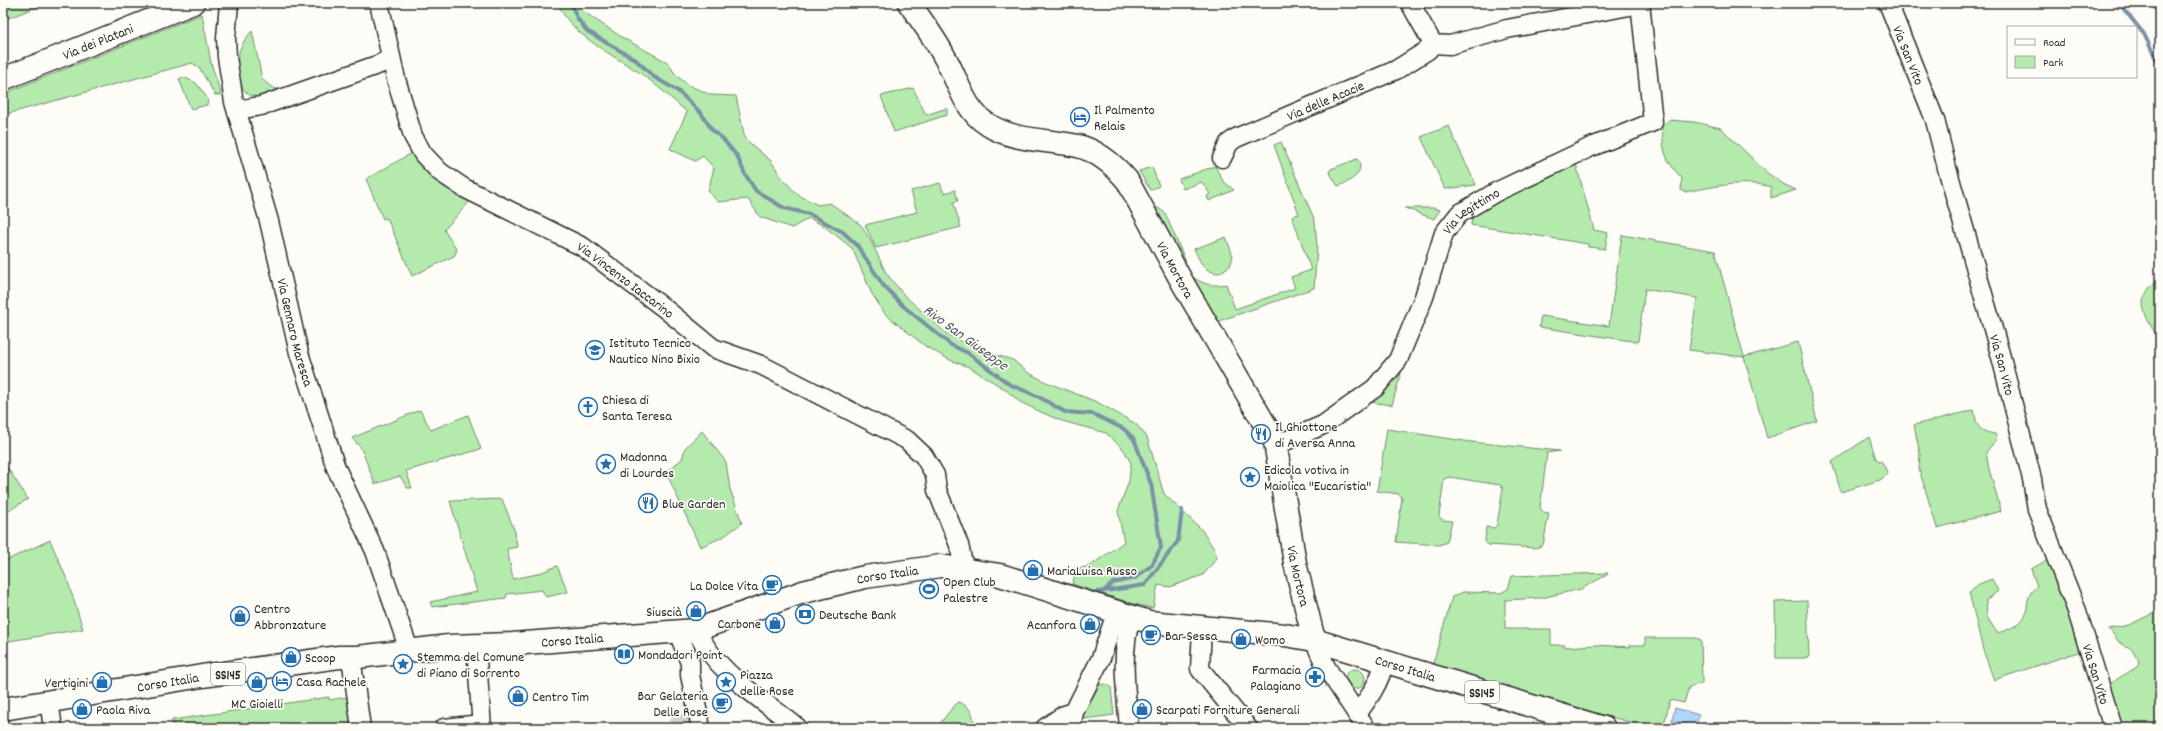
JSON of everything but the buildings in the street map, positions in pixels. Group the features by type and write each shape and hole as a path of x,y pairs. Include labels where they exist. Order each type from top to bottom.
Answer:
{"main road":[{"name":"Via dei Platani","path":"3,79 193,3"},
{"name":"Via Mortora","path":"909,3 928,29 945,57 970,109 977,117 987,124 1009,134 1078,146 1093,152 1115,166 1127,180 1185,287 1275,442 1295,563 1314,640"},
{"name":"Corso Italia","path":"3,709 202,676 339,657 449,646 476,646 687,631 803,592 865,577 941,566 964,568 1000,575 1149,622 1280,634 1314,640 1384,663 1604,728"}],"street":[{"name":"Via Gennaro Maresca","path":"229,3 226,38 227,57 236,110 269,221 299,353 336,468 375,551 408,650"},
{"name":"Via Vincenzo Iaccarino","path":"379,3 391,58 413,136 423,154 440,172 464,188 583,247 664,308 713,348 778,373 907,440 924,456 935,475 937,490 959,545 964,568"},
{"path":"1410,3 1433,44 1450,45 1507,29 1640,3"},
{"name":"Via Legittimo","path":"1275,442 1288,440 1323,425 1375,388 1398,360 1424,297 1444,233 1459,214 1496,192 1589,148 1653,122 1640,3"},
{"name":"Via San Vito","path":"1888,3 1936,120 1947,168 2001,357 2032,479 2037,509 2077,611 2113,728"},
{"name":"Via delle Acacie","path":"1222,158 1229,143 1236,138 1396,70 1428,50 1433,44"},
{"path":"236,110 261,106 380,64 391,58"},
{"path":"1123,615 1112,661 1129,728"},
{"path":"1045,728 1064,715 1072,720 1112,661 1125,646 1123,615"},
{"path":"1202,628 1200,669 1248,728"},
{"path":"687,631 733,677 798,728"},
{"path":"687,631 690,675 700,721"},
{"path":"1314,640 1326,667 1362,721"},
{"path":"444,728 482,726 476,646"},
{"path":"690,662 703,655 711,656"},
{"path":"351,657 361,728"},
{"path":"1362,721 1370,696 1382,675 1384,663"},
{"path":"49,702 53,728"}],"green space":[{"path":"3,3 45,3 45,4 3,20"},
{"path":"558,3 578,3 584,12 623,38 667,62 676,75 688,85 711,95 736,96 745,139 771,161 782,178 798,195 818,205 830,203 861,225 871,241 886,273 904,295 947,334 979,350 1013,360 1027,372 1046,382 1097,402 1136,424 1147,437 1164,494 1201,529 1214,549 1217,558 1203,575 1170,587 1158,585 1153,608 1134,604 1072,584 1077,569 1090,566 1124,542 1118,511 1129,481 1131,463 1124,450 1106,433 1062,421 1020,402 1006,390 969,367 950,360 925,346 885,314 872,294 852,248 824,226 809,218 792,228 760,217 748,199 718,202 708,191 714,168 703,156 695,161 670,149 687,112 643,75 583,35 564,15"},
{"path":"202,14 211,63 221,94 215,95 199,67 192,63 3,115 3,94"},
{"path":"252,31 262,79 271,87 280,90 259,96 248,94 244,90 239,78 237,64 240,50 244,41"},
{"path":"183,77 196,83 208,99 207,105 191,109 179,79"},
{"path":"913,88 926,115 947,108 947,115 894,132 881,96"},
{"path":"1669,120 1694,122 1721,128 1766,172 1783,184 1796,190 1771,198 1771,187 1750,184 1717,186 1685,192 1681,190 1682,178 1671,166 1664,148 1662,126"},
{"path":"1449,126 1476,185 1445,189 1421,137"},
{"path":"1281,142 1315,221 1317,247 1314,288 1216,322 1191,276 1207,284 1226,284 1235,309 1295,288 1291,277 1311,270 1292,216 1299,214 1274,145"},
{"path":"412,153 434,179 471,200 444,230 457,250 454,256 412,276 387,218 383,219 366,179"},
{"path":"1357,159 1360,164 1358,172 1351,180 1338,186 1329,172 1331,169"},
{"path":"1576,164 1594,230 1608,233 1605,249 1588,247 1588,244 1471,225 1472,217 1499,200"},
{"path":"1215,166 1223,181 1234,190 1209,201 1207,196 1210,194 1202,182 1183,189 1179,179"},
{"path":"1152,167 1159,186 1150,190 1139,171"},
{"path":"940,183 944,193 955,190 958,201 953,202 961,227 876,248 865,225 917,212 911,191"},
{"path":"1157,207 1165,213 1186,262 1184,263 1154,210"},
{"path":"1405,208 1434,208 1440,210 1434,219"},
{"path":"1622,235 1715,251 1744,357 1689,350 1697,298 1645,289 1638,342 1539,327 1541,316 1609,326"},
{"path":"1226,237 1233,256 1230,266 1219,273 1206,269 1198,258 1194,249"},
{"path":"2160,276 2160,342 2147,317 2143,307 2143,302 2147,291"},
{"path":"1798,342 1817,421 1767,438 1744,357"},
{"path":"1401,373 1392,405 1369,402"},
{"path":"420,410 431,430 468,415 481,449 406,471 412,488 407,488 400,476 375,484 361,448 352,438"},
{"path":"1974,410 1979,427 1989,433 1995,434 1997,439 1986,452 1989,469 2001,511 1937,528 1919,469 1920,454 1914,425"},
{"path":"1387,429 1471,442 1560,451 1547,453 1540,508 1543,512 1549,513 1543,545 1536,548 1488,545 1485,541 1486,527 1494,528 1497,525 1503,488 1500,485 1449,477 1444,479 1439,516 1442,520 1452,521 1447,542 1439,545 1396,542 1402,498 1399,494 1377,491"},
{"path":"702,431 726,462 730,489 742,523 723,537 700,547 666,472 682,459 685,448"},
{"path":"1869,437 1876,459 1882,462 1888,474 1880,480 1841,492 1832,462"},
{"path":"3,461 28,499 3,514"},
{"path":"502,499 515,532 517,547 507,549 513,579 537,574 557,566 568,592 546,597 542,590 507,594 506,598 432,607 430,602 477,592 450,501"},
{"path":"50,540 68,582 83,629 3,642 3,562"},
{"path":"2051,558 2084,650 1994,680 1983,650 1969,592 1979,584 1992,579 1998,591 1986,600 1987,617 1997,633 2011,628 2020,623 2024,617 2028,599 2031,592 2037,586 2031,569"},
{"path":"1608,573 1607,575 1581,589 1541,598 1505,600 1505,629 1551,629 1551,645 1565,645 1565,647 1595,645 1630,647 1630,645 1645,645 1645,638 1696,638 1701,640 1702,683 1689,687 1684,703 1670,700 1663,728 1653,728 1603,715 1451,669 1450,672 1432,667 1452,597 1463,592 1501,593 1508,589 1512,576"},
{"path":"1807,601 1809,658 1776,658 1775,602"},
{"path":"2160,610 2160,728 2121,728 2109,684 2137,667 2139,661 2132,649 2119,642 2109,629 2129,625"},
{"path":"1351,669 1359,669 1365,675 1365,683 1359,689 1351,689 1345,683 1345,675"},
{"path":"1105,684 1111,687 1114,715 1084,719 1083,715 1099,685"},
{"path":"329,697 329,700 348,697 352,727 173,728 172,720"},
{"path":"959,702 967,707 973,715 974,728 936,728 954,706"}],"water":[{"path":"1675,708 1699,715 1696,727 1672,720"}],"waterway":[{"name":"Rivo San Giuseppe","path":"571,3 577,18 587,31 636,60 654,77 678,91 701,113 712,130 722,138 737,156 745,174 756,191 784,208 809,214 843,232 857,245 883,285 902,305 951,345 968,353 1009,384 1039,397 1065,412 1093,414 1124,429 1134,439 1151,484 1161,547 1152,565 1135,578 1113,583 1105,590"},
{"path":"2119,3 2144,34 2160,67"},
{"name":"Rivo San Giuseppe","path":"1098,592 1145,585 1178,541 1182,510"}],"tunnel":[{"path":"673,728 695,716"}],"place":[{"name":"Il Palmento Relais","path":"1080,117"},
{"name":"Istituto Tecnico Nautico Nino Bixio","path":"595,350"},
{"name":"Chiesa di Santa Teresa","path":"588,407"},
{"name":"Il Ghiottone di Aversa Anna","path":"1261,434"},
{"name":"Madonna di Lourdes","path":"606,464"},
{"name":"Edicola votiva in Maiolica \"Eucaristia\"","path":"1250,477"},
{"name":"Blue Garden","path":"648,503"},
{"name":"MariaLuisa Russo","path":"1033,570"},
{"name":"La Dolce Vita","path":"772,585"},
{"name":"Open Club Palestre","path":"929,589"},
{"name":"Siuscià","path":"696,611"},
{"name":"Deutsche Bank","path":"805,614"},
{"name":"Centro Abbronzature","path":"240,616"},
{"name":"Carbone","path":"775,623"},
{"name":"Acanfora","path":"1090,624"},
{"name":"Bar Sessa","path":"1151,635"},
{"name":"Womo","path":"1241,639"},
{"name":"Mondadori Point","path":"624,654"},
{"name":"Scoop","path":"291,657"},
{"name":"Stemma del Comune di Piano di Sorrento","path":"403,664"},
{"name":"Farmacia Palagiano","path":"1315,677"},
{"name":"Casa Rachele","path":"282,681"},
{"name":"Vertigini","path":"102,682"},
{"name":"MC Gioielli","path":"257,682"},
{"name":"Piazza delle Rose","path":"726,682"},
{"name":"Centro Tim","path":"518,696"},
{"name":"Bar Gelateria Delle Rose","path":"722,703"},
{"name":"Paola Riva","path":"82,709"},
{"name":"Scarpati Forniture Generali","path":"1142,709"}]}
